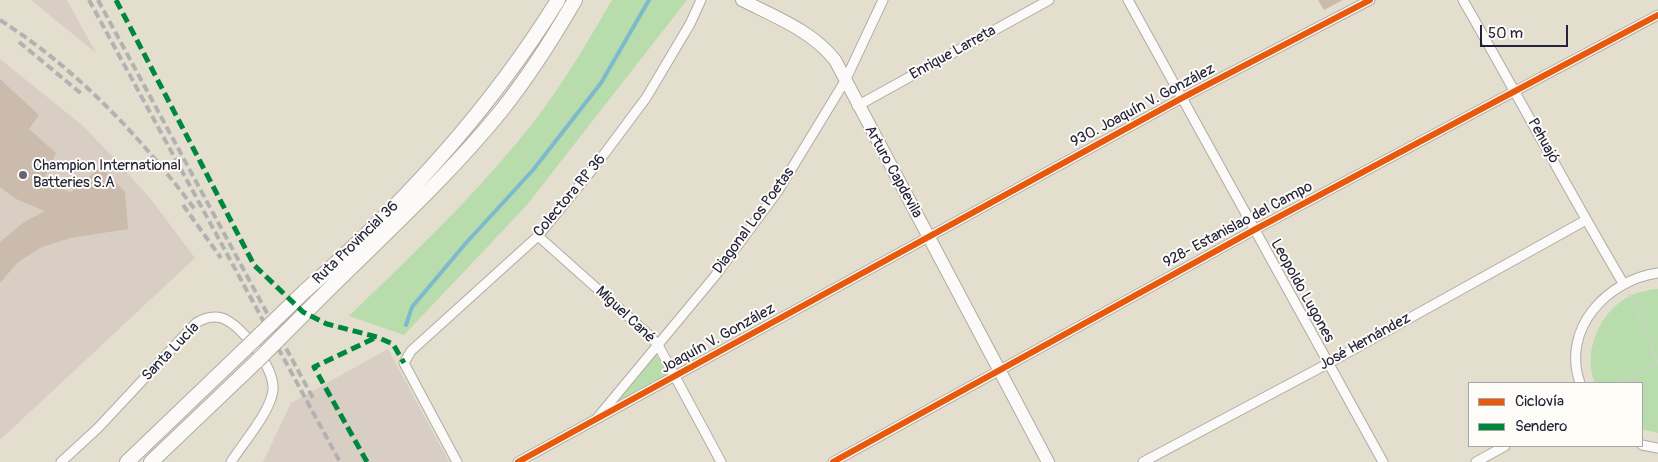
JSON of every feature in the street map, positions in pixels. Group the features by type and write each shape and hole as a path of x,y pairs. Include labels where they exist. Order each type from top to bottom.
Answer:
{"main road":[{"name":"Ruta Provincial 36","path":"127,462 392,209 472,122 505,79 558,0"},
{"name":"Ruta Provincial 36","path":"151,462 435,185 484,130 543,53 575,0"}],"street":[{"name":"Colectora RP 36","path":"457,462 404,363 411,350 538,236 596,165 646,98 702,0"},
{"name":"Arturo Capdevila","path":"742,0 798,28 819,42 834,60 1048,462"},
{"name":"Diagonal Los Poetas","path":"595,420 715,276 767,207 845,81 882,0"},
{"name":"Enrique Larreta","path":"857,106 1049,0"},
{"name":"Leopoldo Lugones","path":"1128,0 1383,462"},
{"name":"930. Joaquín V. González","path":"929,238 1182,98 1370,0"},
{"name":"Pehuajó","path":"1463,0 1586,220 1623,282"},
{"name":"928- Estanislao del Campo","path":"833,462 1254,230 1658,15"},
{"name":"José Hernández","path":"1143,462 1328,363 1586,220"},
{"name":"Miguel Cané","path":"538,236 658,345 721,462"},
{"name":"Joaquín V. González","path":"518,462 929,238"},
{"path":"1580,382 1576,357 1580,334 1590,313 1605,296 1623,282 1642,275 1658,273"},
{"name":"Santa Lucía","path":"62,462 98,428 196,323 205,318 217,317 226,320 244,335 266,364 273,388 268,405 231,462"},
{"path":"1643,445 1658,448"},
{"path":"1476,462 1503,447"}],"path":[{"path":"1621,382 1658,361 1623,282"}],"shaded area":[{"path":"31,0 67,0 96,53"},
{"path":"0,59 82,125 153,202 195,258 0,440"},
{"path":"388,349 449,462 263,462 291,403"}],"green space":[{"path":"612,0 687,0 526,206 404,335 349,316 413,254 496,168 555,93"},
{"path":"1658,289 1658,433 1643,429 1643,382 1595,382 1592,371 1593,345 1603,321 1621,302 1640,292"},
{"path":"656,355 671,376 604,412"}],"building":[{"path":"1318,0 1343,0 1324,10"},
{"name":"Champion International Batteries S.A","path":"0,79 39,115 29,129 56,153 42,183 71,192 101,167 125,192 128,229 70,238 42,247 18,262 0,283 0,242 24,222 45,211 16,199 0,187"}],"waterway":[{"path":"406,325 412,307 466,243 533,170 601,83 649,0"}],"railway":[{"path":"89,0 340,462"},
{"path":"98,0 314,400"},
{"path":"0,20 56,60 107,107 131,131 196,211"},
{"path":"19,42 83,95"},
{"path":"183,205 221,258"}],"marked path":[{"path":"116,0 254,265 303,312 327,324 377,337 393,344 404,363"},
{"path":"367,462 314,367 377,337"}],"cycle path":[{"path":"518,462 1182,98 1370,0"},
{"path":"833,462 1254,230 1658,15"}],"place":[{"name":"Champion International Batteries S.A","path":"23,175"}]}
